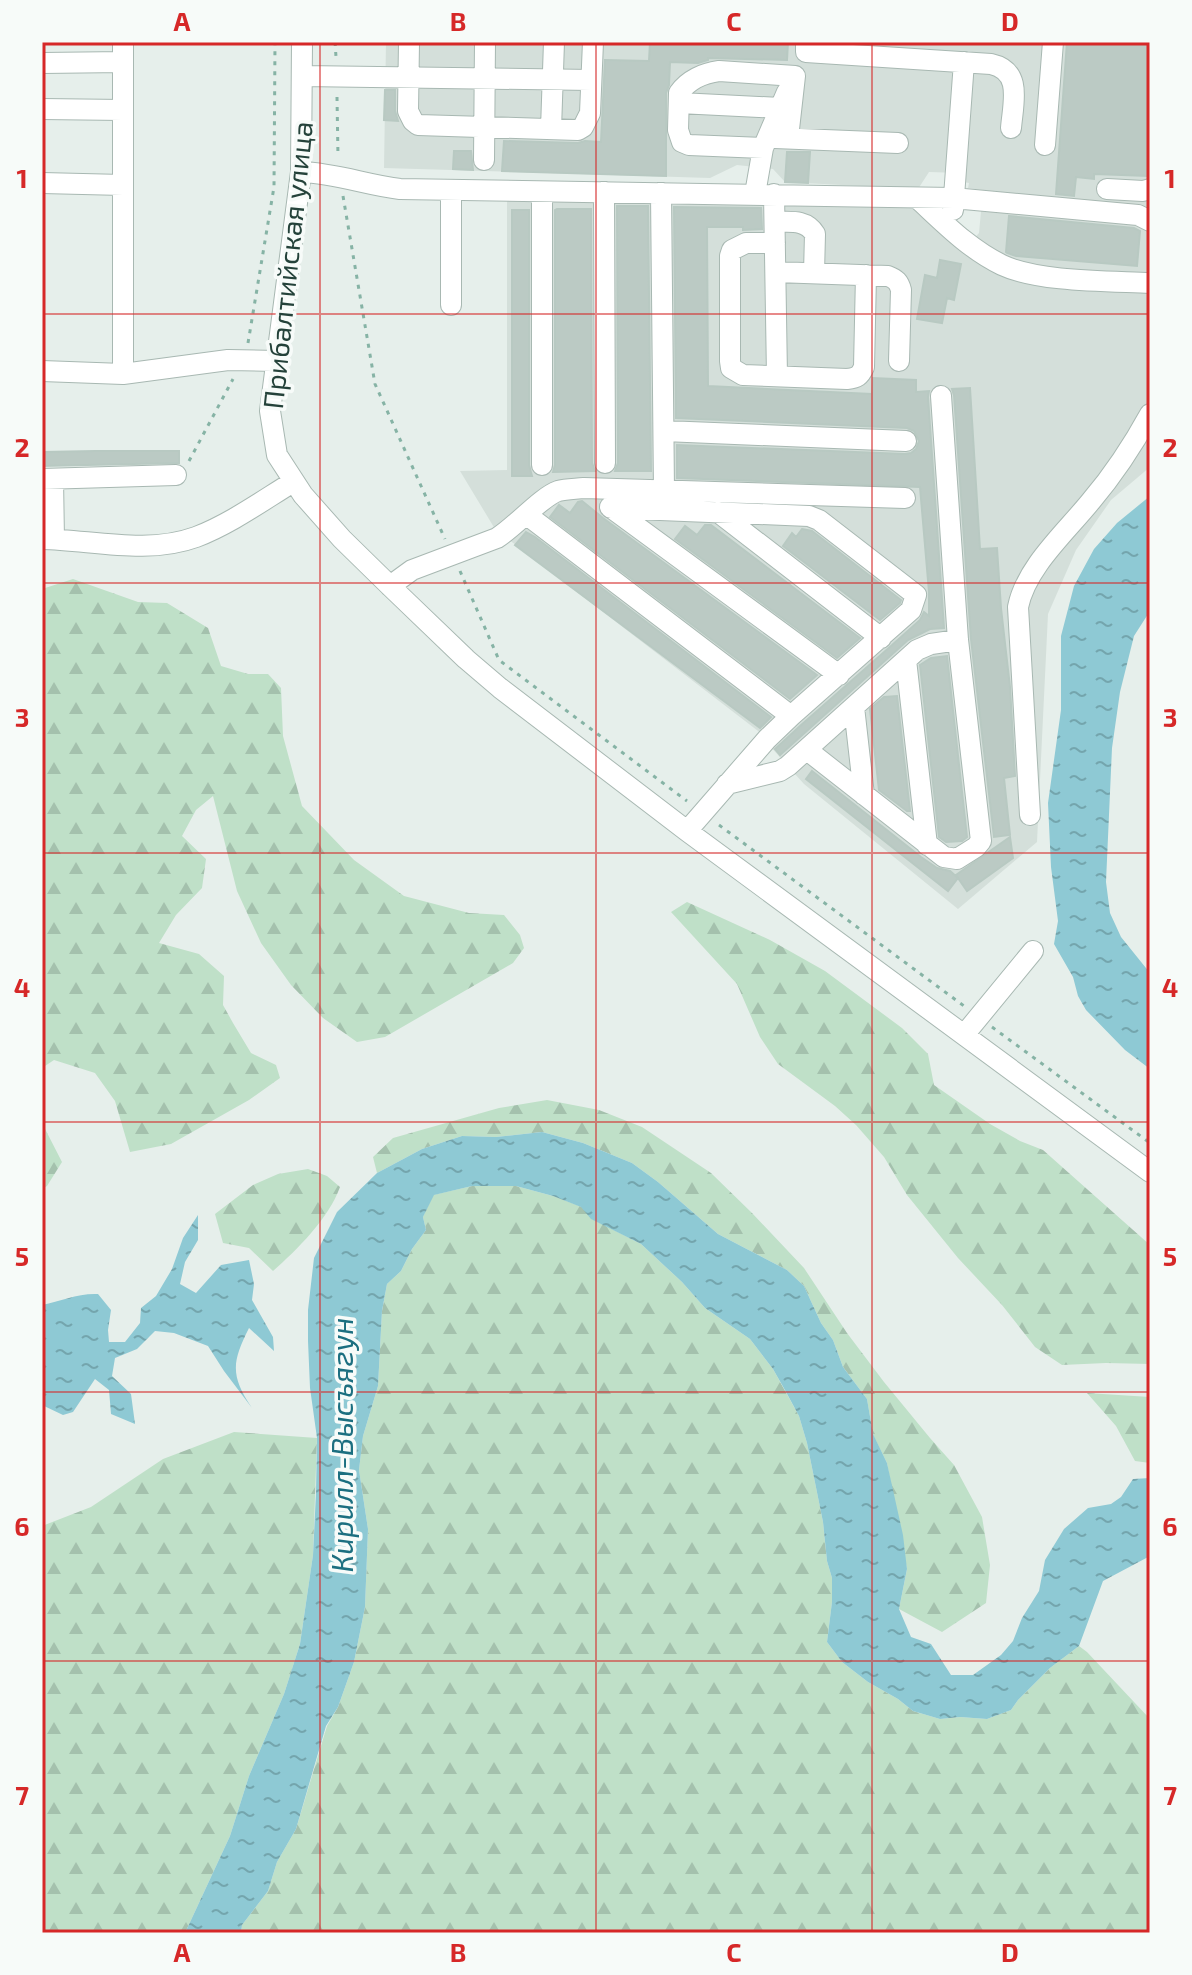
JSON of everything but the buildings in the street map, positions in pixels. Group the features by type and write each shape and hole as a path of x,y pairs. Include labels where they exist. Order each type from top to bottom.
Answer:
{"street":[{"name":"Прибалтийская улица","path":"302,42 301,172 270,411 277,455 293,482 342,539 500,688 687,831 1150,1172"},
{"path":"409,42 408,111 418,125 578,130 590,113 593,42"},
{"path":"484,160 485,42"},
{"path":"551,129 554,42"},
{"path":"1045,145 1053,42"},
{"path":"777,376 775,222 765,194 765,143 806,47 1000,66 1007,70 1014,86 1011,128"},
{"path":"42,63 123,52 123,374"},
{"path":"953,231 964,62"},
{"path":"795,76 719,71 688,83 679,93 679,137 689,145 765,143 788,138 898,143"},
{"path":"303,76 591,80"},
{"path":"788,138 795,76"},
{"path":"679,103 780,108"},
{"path":"42,109 123,110"},
{"path":"301,172 400,189 953,198 1138,215 1150,221"},
{"path":"42,183 123,185"},
{"path":"1107,189 1150,189"},
{"path":"451,190 451,305"},
{"path":"542,192 542,465"},
{"path":"604,192 605,463"},
{"path":"661,193 664,490"},
{"path":"918,199 988,258 1014,270 1063,278 1150,283"},
{"path":"775,222 802,223 812,229 815,234 814,273"},
{"path":"775,243 746,243 732,250 730,256 730,361 731,368 743,375 847,379 860,375 864,367 866,275"},
{"path":"776,272 888,276 899,283 899,361"},
{"path":"42,371 123,374 242,360 276,361"},
{"path":"807,750 944,857 957,859 981,841 958,640 941,396"},
{"path":"1030,815 1018,607 1021,593 1029,577 1124,461 1150,414"},
{"path":"664,431 906,441"},
{"path":"176,475 48,479 48,539 112,545 166,544 195,537 293,482"},
{"path":"390,586 412,570 497,538 557,492 584,488 905,498"},
{"path":"584,488 839,675"},
{"path":"611,508 803,515 819,520 916,595 911,610 767,739 687,831"},
{"path":"718,512 881,638"},
{"path":"527,515 791,716"},
{"path":"727,784 780,771 917,650 931,644 958,640"},
{"path":"906,660 927,845"},
{"path":"854,707 864,795"},
{"path":"964,1035 1033,951"}],"path":[{"path":"176,475 186,467 227,393 249,339 274,187 275,42"},
{"path":"335,42 340,177 375,384 499,660 1150,1143"}],"shaded area":[{"path":"386,42 1150,42 1150,467 1111,500 1076,550 1048,614 1037,842 958,909 804,784 762,734 495,529 460,471 507,470 507,201 917,204 965,249 979,233 983,190 968,188 969,183 964,182 960,173 929,172 918,189 785,182 773,169 737,165 710,178 384,168"}],"green space":[{"path":"73,579 138,602 167,603 208,628 221,666 248,674 268,674 281,688 283,736 302,806 354,860 404,896 469,913 504,915 520,935 524,948 513,963 385,1037 357,1042 323,1018 291,985 261,943 237,891 213,796 196,810 182,836 206,859 202,888 176,915 159,943 199,954 224,976 223,1005 251,1053 276,1065 280,1078 249,1100 171,1144 130,1152 115,1101 95,1073 54,1060 42,1068 42,589"},
{"path":"687,902 770,940 825,971 902,1028 928,1054 934,1085 990,1124 1043,1150 1150,1245 1150,1364 1062,1365 1035,1347 907,1195 884,1157 856,1125 778,1064 760,1037 737,984 671,912"},
{"path":"547,1100 599,1110 642,1127 711,1173 804,1268 884,1382 954,1465 982,1517 990,1565 986,1603 942,1632 899,1609 907,1569 887,1463 873,1435 867,1399 843,1367 833,1340 821,1323 804,1286 787,1270 718,1234 632,1163 583,1143 542,1132 496,1137 462,1136 422,1149 377,1173 373,1157 393,1138 499,1108"},
{"path":"42,1123 62,1162 42,1189"},
{"path":"308,1169 327,1176 340,1187 320,1222 273,1271 249,1248 223,1243 215,1214 253,1185 278,1174"},
{"path":"472,1186 516,1186 582,1207 592,1219 641,1244 705,1308 750,1339 773,1369 799,1416 807,1443 832,1578 827,1642 842,1662 913,1711 940,1719 987,1719 1011,1710 1050,1668 1079,1646 1150,1719 1150,1933 241,1933 242,1925 268,1891 277,1862 296,1829 327,1726 338,1707 354,1662 365,1607 368,1529 359,1470 363,1436 378,1386 382,1311 387,1284 401,1271 426,1230 423,1217 433,1195"},
{"path":"1087,1393 1150,1397 1150,1463 1135,1461 1116,1426"},
{"path":"234,1432 317,1438 313,1555 300,1644 284,1694 249,1776 230,1836 185,1933 42,1933 42,1526 91,1507 163,1459"}],"water":[{"path":"1150,496 1150,611 1134,636 1120,692 1112,748 1106,882 1110,913 1121,937 1150,973 1150,1069 1125,1050 1086,1010 1073,977 1054,944 1058,921 1051,867 1048,803 1061,710 1061,636 1074,586 1094,549 1117,523"},
{"name":"Кирилл-Высъягун","path":"542,1132 583,1143 632,1163 718,1234 787,1270 804,1286 821,1323 833,1340 843,1367 867,1399 873,1434 887,1463 907,1569 899,1609 911,1637 931,1644 951,1675 973,1675 1001,1655 1013,1641 1022,1618 1039,1591 1045,1560 1064,1529 1088,1508 1111,1504 1121,1497 1133,1479 1150,1478 1150,1556 1103,1581 1079,1646 1050,1668 1011,1710 987,1719 940,1719 913,1711 842,1662 827,1642 832,1578 807,1443 799,1416 786,1392 750,1339 705,1308 641,1244 591,1219 581,1207 516,1186 472,1186 434,1195 423,1217 426,1230 401,1271 387,1284 382,1311 378,1386 363,1436 359,1470 368,1529 365,1607 354,1662 338,1707 326,1726 296,1829 277,1862 268,1891 242,1925 241,1933 185,1933 230,1836 249,1776 284,1694 300,1644 313,1555 316,1493 317,1438 308,1341 314,1258 337,1212 377,1173 422,1149 462,1136 496,1137"},
{"path":"198,1215 198,1240 185,1262 180,1284 196,1293 221,1265 249,1260 254,1284 252,1300 273,1337 274,1351 249,1328 239,1350 237,1377 252,1408 208,1346 174,1333 155,1331 137,1349 115,1358 112,1376 131,1394 135,1424 111,1414 109,1390 95,1379 73,1412 63,1415 42,1405 42,1305 98,1294 111,1310 109,1342 125,1342 140,1323 141,1308 156,1296 172,1269 183,1238"}]}
